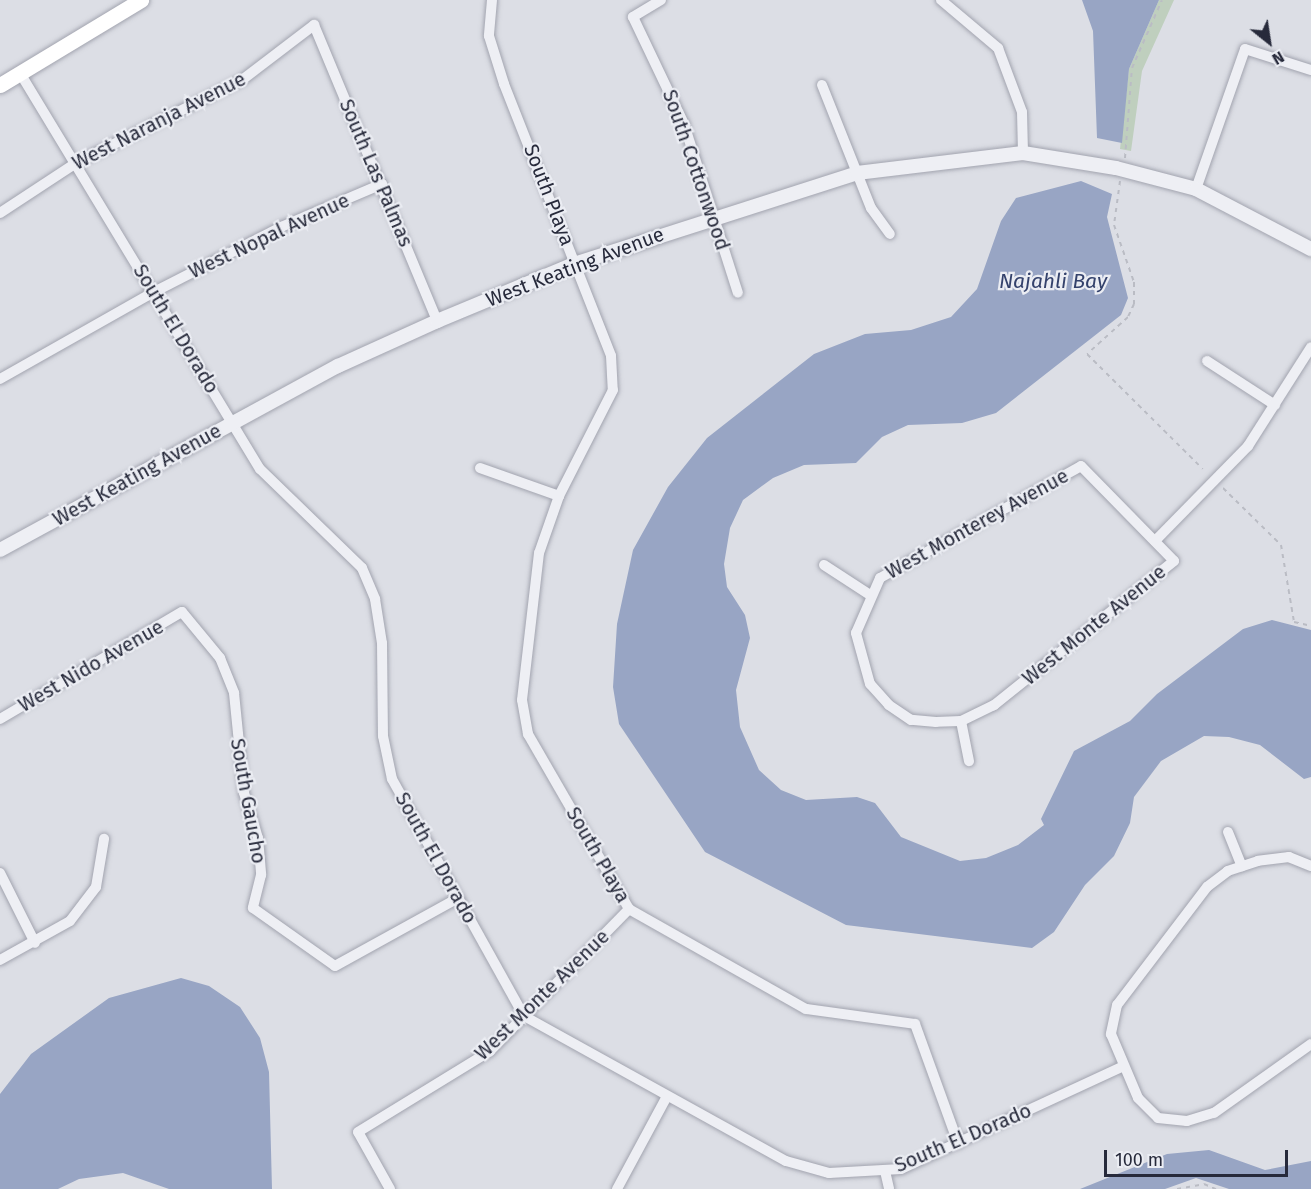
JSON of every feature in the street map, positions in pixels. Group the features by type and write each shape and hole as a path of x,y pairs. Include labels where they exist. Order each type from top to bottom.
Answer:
{"main road":[{"path":"0,85 141,0"}],"street":[{"name":"South Playa","path":"492,0 489,36 504,84 611,356 613,390 559,496 539,553 522,700 528,734 629,909 806,1009 915,1024 958,1143"},
{"name":"South Cottonwood","path":"661,0 633,17 684,124 738,293"},
{"path":"941,0 998,48 1023,112 1023,153"},
{"name":"West Naranja Avenue","path":"0,213 76,163 242,80 314,25"},
{"name":"South Las Palmas","path":"314,25 437,321"},
{"path":"1196,189 1245,49 1311,70"},
{"name":"South El Dorado","path":"20,73 260,469 362,568 380,632 383,736 392,779 524,1016 666,1098 786,1161 829,1173 885,1171 958,1143 1122,1067"},
{"path":"822,86 871,208 890,234"},
{"name":"West Keating Avenue","path":"0,550 232,423 437,321 574,264 713,216 857,173 1023,153 1123,170 1196,189 1311,249"},
{"name":"West Nopal Avenue","path":"0,379 154,292 382,184"},
{"name":"West Monte Avenue","path":"870,684 911,720 961,721 994,705 1174,561 1155,541 1248,446 1311,347"},
{"path":"1207,361 1275,405"},
{"path":"613,390 625,394"},
{"name":"West Monterey Avenue","path":"870,684 856,633 870,595 880,578 1081,466 1155,541"},
{"path":"480,468 559,496"},
{"path":"824,565 870,595"},
{"name":"South Gaucho","path":"182,612 220,658 234,693 244,793 258,838 261,875 253,908 335,966 458,898"},
{"name":"West Nido Avenue","path":"0,719 182,612"},
{"path":"961,721 969,761"},
{"path":"1228,832 1242,867"},
{"path":"0,960 70,921 96,887 104,839"},
{"path":"1311,866 1289,856 1242,867 1207,887 1117,1005 1111,1034 1122,1067 1138,1098 1158,1119 1186,1121 1214,1113 1311,1044"},
{"path":"0,873 34,943"},
{"name":"West Monte Avenue","path":"390,1189 358,1132 457,1074 524,1016 629,909"},
{"path":"617,1189 666,1098"},
{"path":"885,1171 890,1189"}],"path":[{"path":"1162,0 1132,69 1123,170 1114,225 1134,282 1134,304 1128,317 1087,354 1203,469"},
{"path":"1221,486 1281,544 1294,622 1311,626"},
{"path":"1177,1189 1204,1184 1216,1189"}],"green space":[{"path":"1159,0 1174,0 1142,71 1131,151 1120,149 1129,69"}],"water":[{"path":"1082,0 1159,0 1129,69 1122,143 1097,138 1093,31"},
{"name":"Najahli Bay","path":"1081,181 1112,194 1107,217 1128,298 1121,315 996,413 962,423 908,425 882,437 856,463 804,465 773,478 743,500 730,528 724,564 727,587 745,615 750,638 736,690 740,727 759,770 781,790 806,800 857,797 875,803 901,837 960,861 986,858 1018,845 1044,825 1041,819 1074,751 1130,721 1157,694 1243,629 1272,620 1311,630 1311,777 1304,779 1260,745 1229,737 1204,736 1161,761 1134,797 1130,823 1114,856 1085,885 1054,932 1032,948 846,925 705,852 619,724 613,687 617,624 633,550 668,487 707,438 814,354 865,334 911,330 951,317 977,289 1001,221 1016,198"},
{"path":"181,978 209,986 240,1007 260,1038 269,1072 272,1189 169,1189 123,1173 79,1179 58,1189 0,1189 0,1094 31,1054 109,998"},
{"path":"1209,1150 1265,1170 1311,1161 1311,1189 1229,1189 1196,1178 1165,1189 1080,1189 1167,1154"}]}
